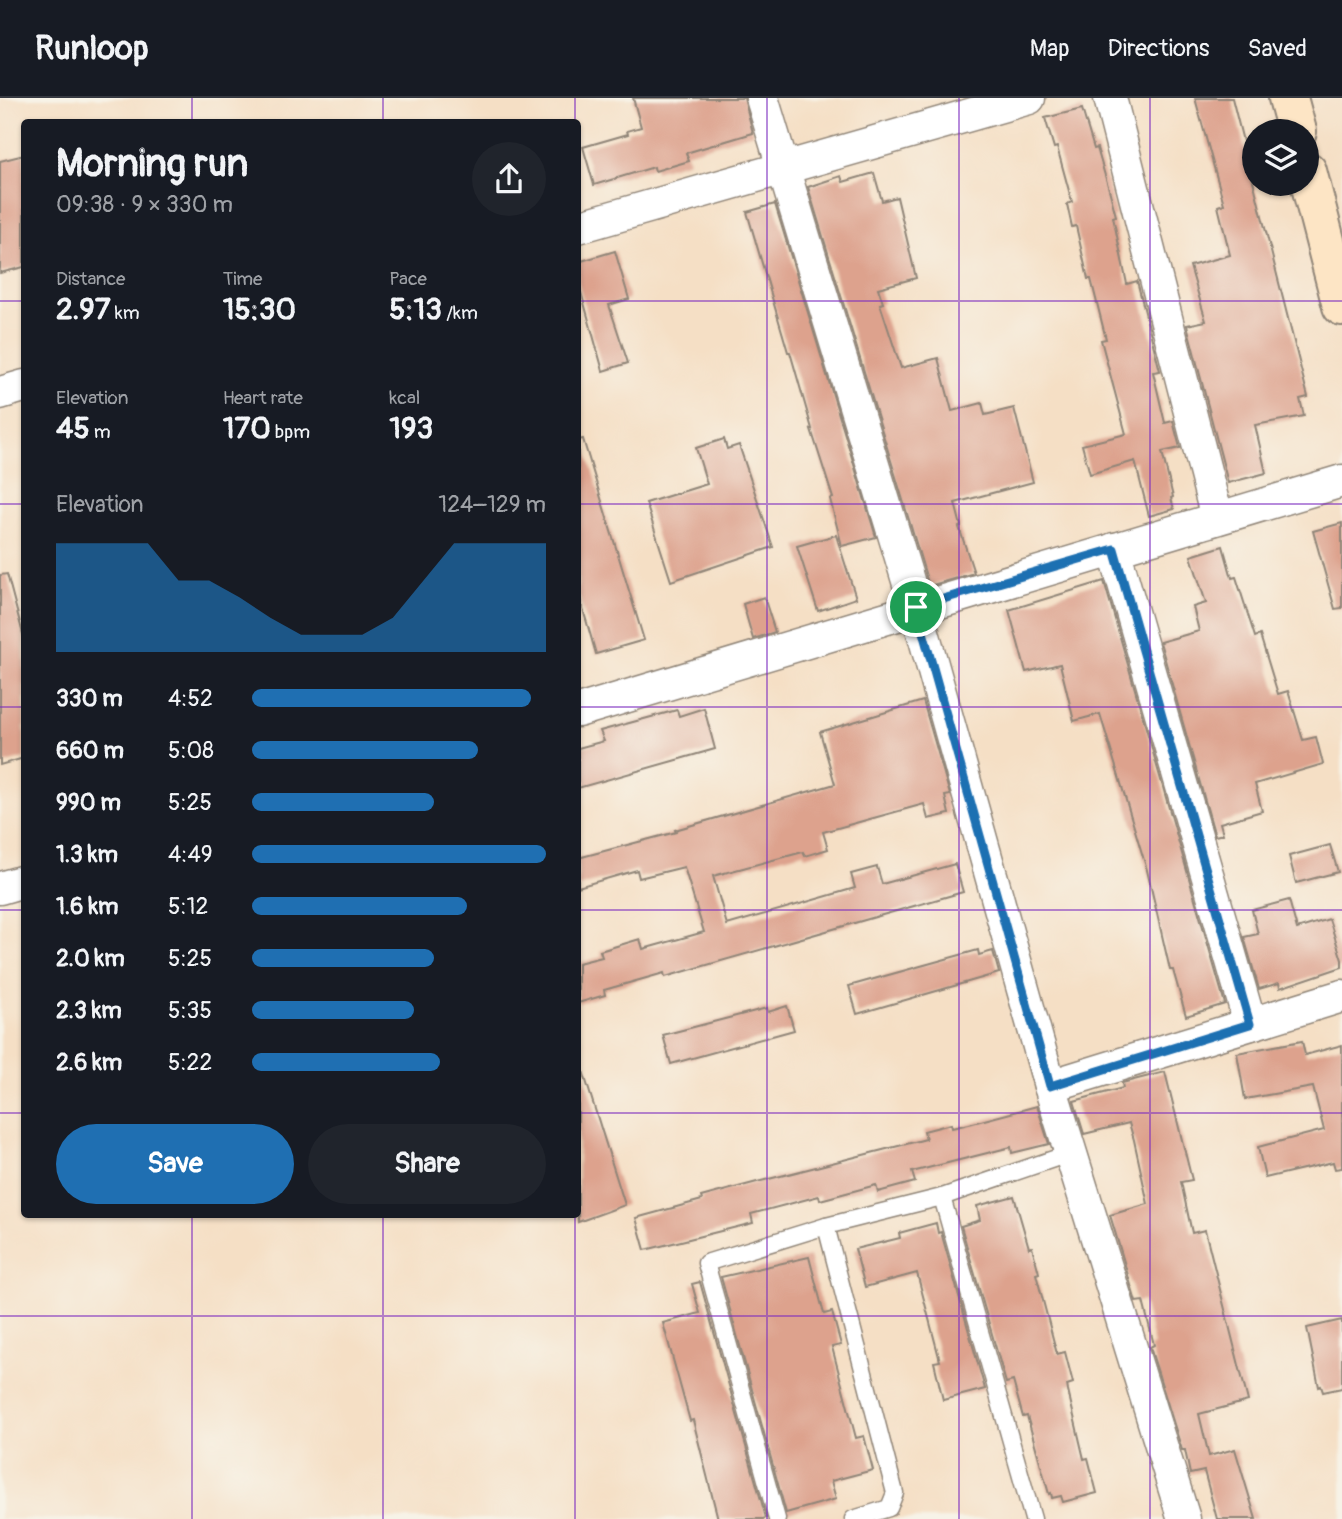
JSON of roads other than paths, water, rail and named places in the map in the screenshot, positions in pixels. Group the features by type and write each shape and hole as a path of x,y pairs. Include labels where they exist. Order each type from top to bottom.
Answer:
{"street":[{"path":"762,98 916,607 1050,1086 1184,1519"},
{"path":"581,226 1029,98"},
{"path":"1110,98 1217,518"},
{"path":"1288,98 1294,119"},
{"path":"1313,196 1342,306"},
{"path":"0,393 21,387"},
{"path":"581,710 916,607 1342,481"},
{"path":"1114,549 1250,1024"},
{"path":"0,888 21,882"},
{"path":"1050,1086 1342,996"}],"lane":[{"path":"777,1519 706,1263 826,1226 942,1197 1071,1153"},
{"path":"942,1197 1033,1519"},
{"path":"826,1226 895,1493 889,1508 853,1519"}]}
